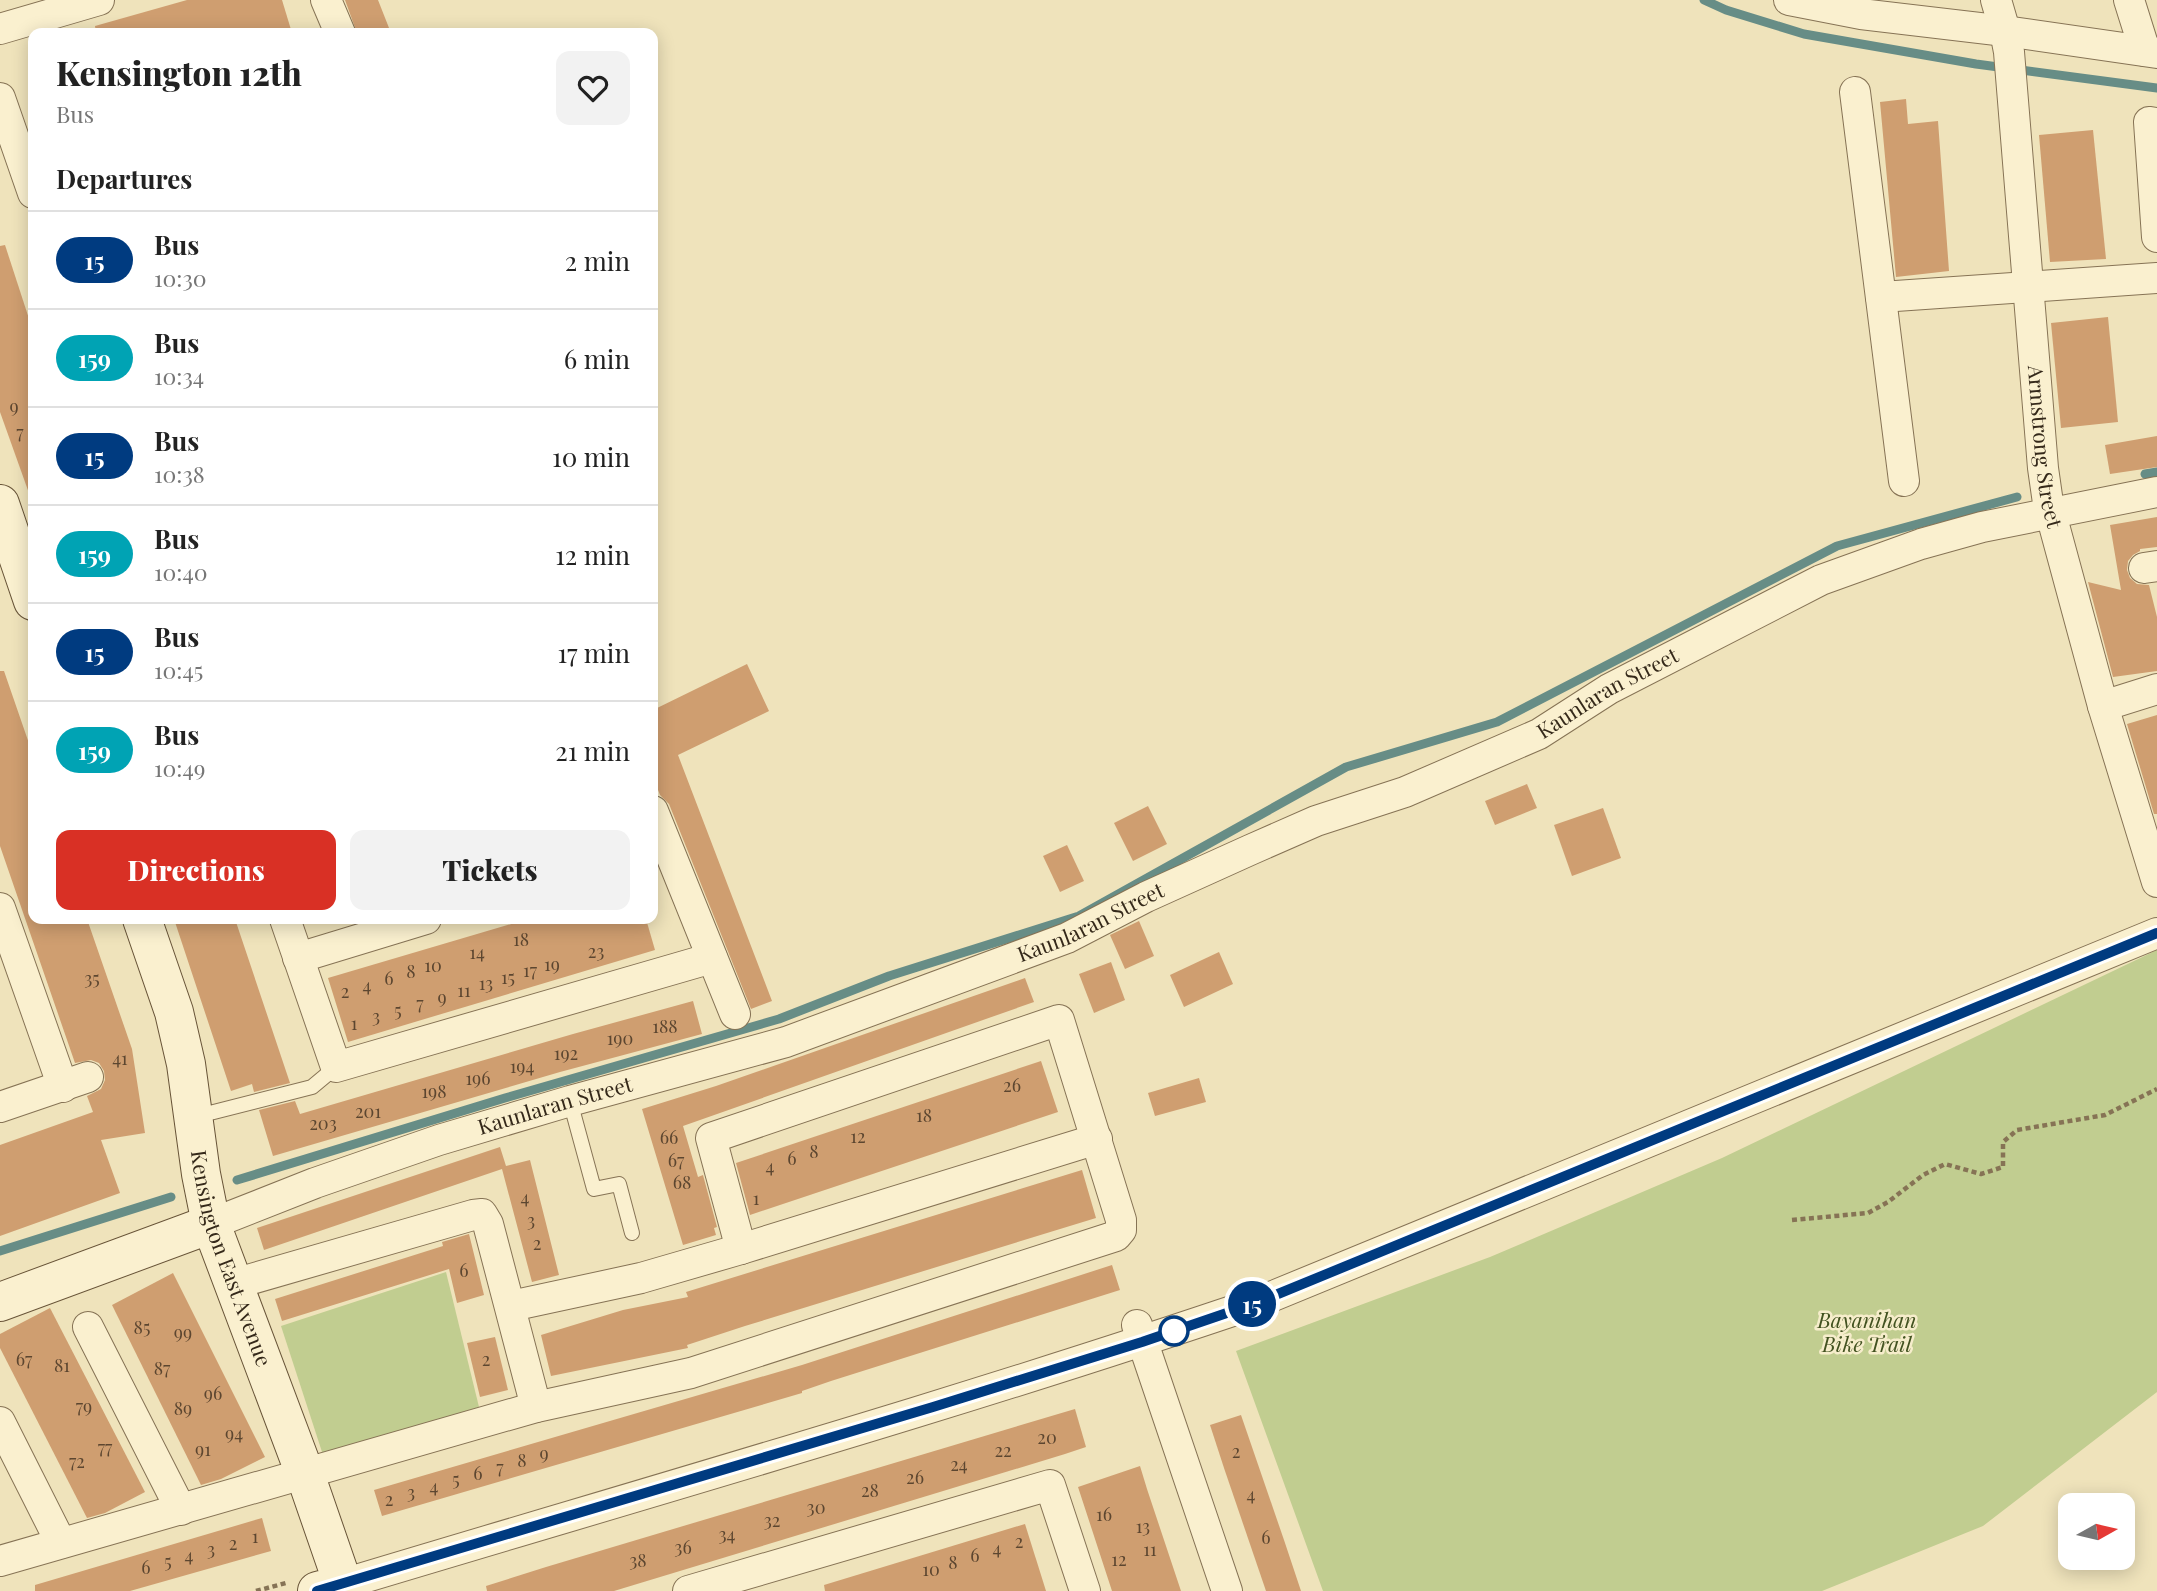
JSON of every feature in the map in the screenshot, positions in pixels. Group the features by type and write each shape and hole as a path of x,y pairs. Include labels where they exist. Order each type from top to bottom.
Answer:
{"street":[{"path":"0,29 99,0"},
{"path":"327,0 338,28"},
{"path":"1789,0 1859,7 2007,41 2151,52 2129,0"},
{"name":"Armstrong Street","path":"1996,0 2007,41 2013,91 2043,468 2051,512 2103,706 2157,882"},
{"path":"1854,92 1904,481"},
{"path":"0,98 26,152"},
{"path":"2157,123 2149,122 2157,237"},
{"path":"1881,297 2157,278"},
{"name":"Kaunlaran Street","path":"0,1302 206,1200 327,1178 439,1140 570,1101 786,1042 1067,938 1146,897 1272,840 1316,821 1405,792 1539,734 1609,689 1821,580 1921,544 1982,527 2157,492"},
{"path":"0,504 15,538 28,584"},
{"path":"2103,706 2157,689"},
{"path":"660,848 735,1014"},
{"path":"0,908 75,1082 0,1107"},
{"name":"Kensington East Avenue","path":"144,924 174,1012 186,1064 206,1200 234,1284 305,1474 335,1589"},
{"path":"287,924 336,1067 712,958"},
{"path":"298,958 410,924"},
{"path":"335,1589 933,1407 1139,1333 1256,1303 2157,933"},
{"path":"0,1561 536,1407 691,1373 1116,1236 1121,1230 1121,1220 1059,1020 712,1138 741,1249"},
{"path":"511,1306 640,1278 1097,1139"},
{"path":"234,1284 482,1214 488,1223 536,1407"},
{"path":"88,1327 181,1510"},
{"path":"1139,1333 1227,1591"},
{"path":"0,1422 61,1543"},
{"path":"688,1591 1050,1485 1085,1591"}],"lane":[{"path":"192,1118 312,1087 336,1067"},
{"path":"570,1101 594,1189 619,1184 632,1233"}],"path":[{"path":"1791,1220 1867,1213 1888,1202 1923,1175 1945,1164 1981,1174 2003,1167 2003,1142 2017,1130 2105,1115 2157,1089"}],"green space":[{"name":"Bayanihan Bike Trail","path":"2157,950 2157,1392 1983,1526 1822,1591 1323,1591 1236,1351 1490,1257 1722,1158"},
{"path":"446,1272 479,1407 323,1455 281,1326"}],"building":[{"path":"187,0 282,0 290,28 95,28"},
{"path":"345,0 378,0 389,28 355,28"},
{"path":"1906,99 1908,124 1938,121 1949,271 1896,277 1880,102"},
{"path":"2093,130 2106,259 2050,262 2039,135"},
{"path":"5,245 28,316 28,490 0,412 0,246"},
{"path":"2108,317 2118,422 2061,428 2051,323"},
{"path":"2157,436 2157,467 2110,474 2105,445"},
{"path":"2157,517 2157,547 2140,549 2128,561 2127,570 2130,578 2137,584 2149,585 2157,617 2157,671 2113,677 2088,582 2121,590 2110,525"},
{"path":"747,664 769,711 678,755 772,1001 751,1009 669,804 658,790 658,708"},
{"path":"0,671 4,671 28,741 28,924 89,924 132,1049 145,1133 101,1140 120,1193 0,1236 0,1145 93,1112 87,1096 101,1089 105,1080 99,1063 91,1060 75,1063 0,846"},
{"path":"2157,715 2157,814 2154,814 2127,724"},
{"path":"1527,784 1537,808 1495,825 1485,801"},
{"path":"1148,806 1167,844 1133,861 1114,823"},
{"path":"1603,808 1621,858 1572,876 1554,825"},
{"path":"1067,845 1084,881 1060,892 1043,856"},
{"path":"1139,921 1154,956 1125,969 1110,935"},
{"path":"176,924 237,924 290,1083 254,1092 252,1084 231,1091"},
{"path":"511,924 647,924 655,950 348,1042 328,978"},
{"path":"1219,952 1233,984 1184,1007 1170,975"},
{"path":"1111,962 1125,1000 1094,1013 1079,974"},
{"path":"1025,978 1034,1002 683,1126 698,1177 703,1175 717,1227 714,1228 716,1235 683,1245 642,1109 716,1086"},
{"path":"693,1001 702,1034 560,1072 273,1156 259,1110 295,1101 300,1114"},
{"path":"1041,1061 1058,1112 750,1215 736,1163"},
{"path":"1199,1078 1206,1102 1155,1116 1148,1093"},
{"path":"500,1147 506,1166 530,1160 559,1275 532,1282 502,1169 264,1250 257,1228"},
{"path":"1082,1170 1096,1218 745,1326 687,1345 688,1348 551,1376 541,1335 623,1310 688,1297 686,1292"},
{"path":"469,1234 484,1295 457,1303 449,1269 282,1321 275,1299 443,1246 442,1242"},
{"path":"1112,1265 1120,1290 831,1381 802,1393 382,1516 374,1490 802,1365"},
{"path":"173,1273 265,1457 221,1479 201,1485 112,1305"},
{"path":"50,1308 145,1492 105,1513 87,1518 0,1348 0,1334"},
{"path":"495,1337 508,1390 480,1397 467,1343"},
{"path":"1075,1409 1086,1447 1065,1454 614,1591 487,1591 486,1586 546,1567"},
{"path":"1241,1415 1301,1591 1266,1591 1224,1468 1210,1425"},
{"path":"1140,1466 1181,1591 1112,1591 1078,1487"},
{"path":"262,1518 271,1551 130,1591 35,1591 35,1585"},
{"path":"1025,1524 1046,1591 825,1591 824,1585"}],"waterway":[{"path":"1704,0 1726,10 1804,34 1976,64 2157,88"},
{"path":"2145,474 2157,472"},
{"path":"237,1180 505,1098 779,1019 889,976 1079,916 1346,767 1497,722 1837,546 2017,497"},
{"path":"0,1251 171,1197"}],"bus line":[{"name":"15","path":"317,1591 933,1407 1142,1342 1256,1303 2157,933"}]}
